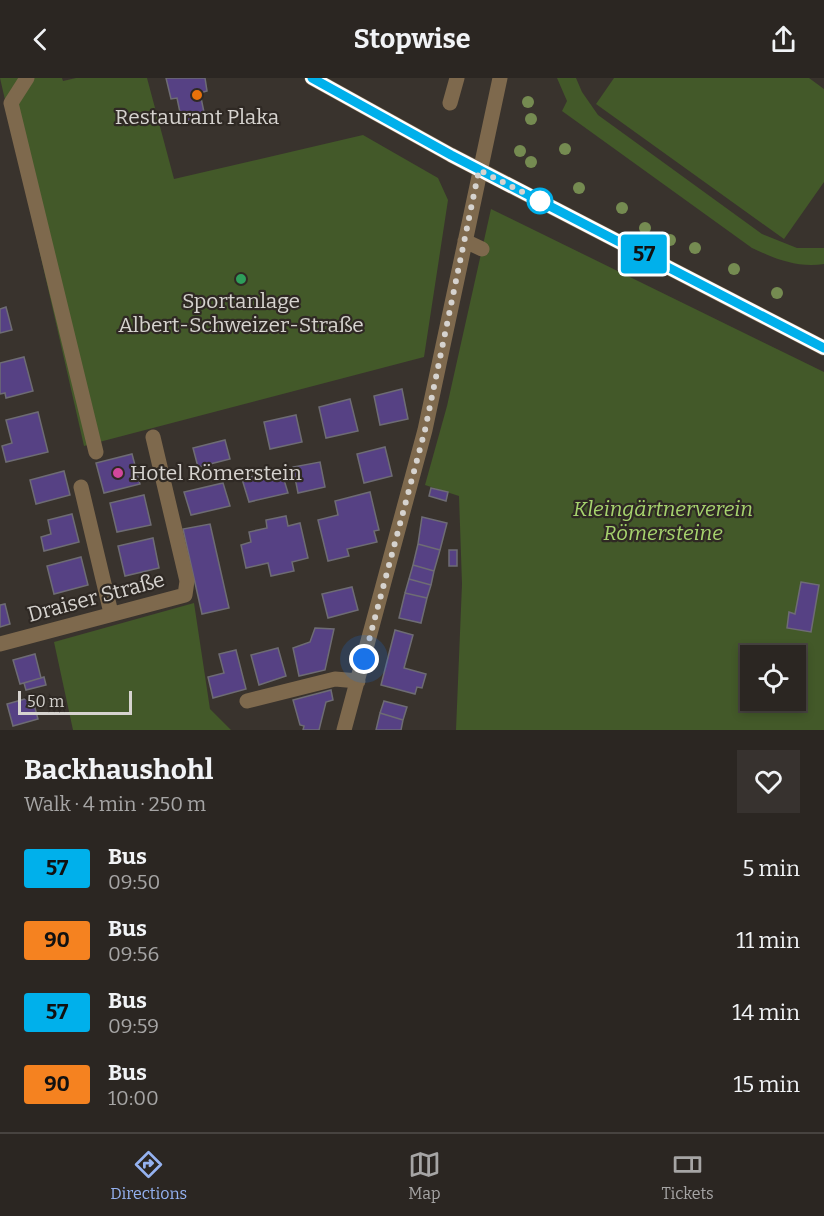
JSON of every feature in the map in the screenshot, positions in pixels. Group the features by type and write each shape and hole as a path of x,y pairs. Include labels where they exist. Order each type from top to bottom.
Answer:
{"street":[{"path":"27,78 11,103 96,452"},
{"path":"312,78 479,170 824,348"},
{"path":"450,103 457,78"},
{"path":"344,730 425,430 500,78"},
{"path":"465,241 482,249"},
{"name":"Draiser Straße","path":"0,645 185,595 187,581 153,436"},
{"path":"81,487 111,614"},
{"path":"247,701 335,679 358,681"}],"green space":[{"name":"Sportanlage Albert-Schweizer-Straße","path":"0,78 62,78 63,81 76,78 147,78 174,179 363,135 438,178 448,200 424,357 84,446"},
{"path":"557,78 576,78 582,92 598,115 762,234 797,248 824,248 824,264 805,265 787,262 752,248 562,111 567,101"},
{"path":"614,78 809,78 824,89 824,182 784,239 596,104"},
{"name":"Kleingärtnerverein Römersteine","path":"491,209 824,372 824,730 456,730 462,584 459,496 425,485 447,406"},
{"path":"194,603 210,709 231,730 73,730 54,642"}],"building":[{"path":"166,78 205,78 207,91 200,93 205,117 182,122 177,98 171,99"},
{"path":"6,307 12,330 0,333 0,309"},
{"path":"24,357 33,391 6,398 5,393 0,394 0,363"},
{"path":"402,389 408,419 380,425 374,396"},
{"path":"350,399 358,431 326,438 319,407"},
{"path":"38,412 48,452 6,462 2,446 12,443 6,420"},
{"path":"296,415 302,442 270,449 264,422"},
{"path":"225,440 230,459 198,467 193,448"},
{"path":"385,447 392,476 364,483 357,454"},
{"name":"Hotel Römerstein","path":"132,454 140,484 104,493 96,463"},
{"path":"320,462 325,487 298,493 293,467"},
{"path":"281,470 288,493 249,502 242,479"},
{"path":"64,471 70,495 36,504 30,480"},
{"path":"223,483 230,506 191,515 184,492"},
{"path":"431,488 448,492 446,501 429,496"},
{"path":"370,492 379,530 374,531 377,542 347,549 349,556 328,561 318,520 338,515 335,501"},
{"path":"144,495 151,525 117,532 110,503"},
{"path":"72,514 79,542 44,551 41,537 51,534 48,520"},
{"path":"286,516 288,526 300,523 308,558 292,562 294,571 271,576 268,563 246,568 241,545 251,542 249,532 267,528 266,520"},
{"path":"422,517 447,523 440,550 418,544"},
{"path":"210,524 229,608 202,614 183,529"},
{"path":"153,538 159,568 125,576 118,546"},
{"path":"418,544 440,550 434,571 413,565"},
{"path":"449,550 457,550 457,566 449,566"},
{"path":"81,557 88,585 54,594 47,566"},
{"path":"413,565 434,571 431,585 409,579"},
{"path":"409,579 431,585 427,598 405,593"},
{"path":"801,582 819,585 811,632 787,628 789,612 795,614"},
{"path":"352,587 358,610 328,618 322,594"},
{"path":"405,593 427,598 421,623 399,618"},
{"path":"5,604 10,624 0,627 0,605"},
{"path":"315,628 334,629 325,670 299,676 293,648 310,642"},
{"path":"395,630 413,635 404,668 426,674 422,688 417,687 415,694 381,685"},
{"path":"278,648 286,676 259,685 251,655"},
{"path":"236,650 246,689 213,698 208,677 224,673 219,654"},
{"path":"35,654 41,678 20,684 13,660"},
{"path":"44,677 46,685 26,690 24,683"},
{"path":"331,690 333,700 326,702 319,730 303,730 304,726 300,725 293,700"},
{"path":"32,697 38,719 13,726 7,704"},
{"path":"384,701 407,707 403,720 380,713"},
{"path":"380,713 403,720 401,730 376,730"}],"bus line":[{"name":"57","path":"312,78 451,155 824,348"}],"place":[{"name":"Restaurant Plaka","path":"197,95"},
{"name":"Sportanlage Albert-Schweizer-Straße","path":"241,279"},
{"name":"Hotel Römerstein","path":"118,473"}],"route":[{"path":"364,659 425,430 479,170 540,201"}]}
